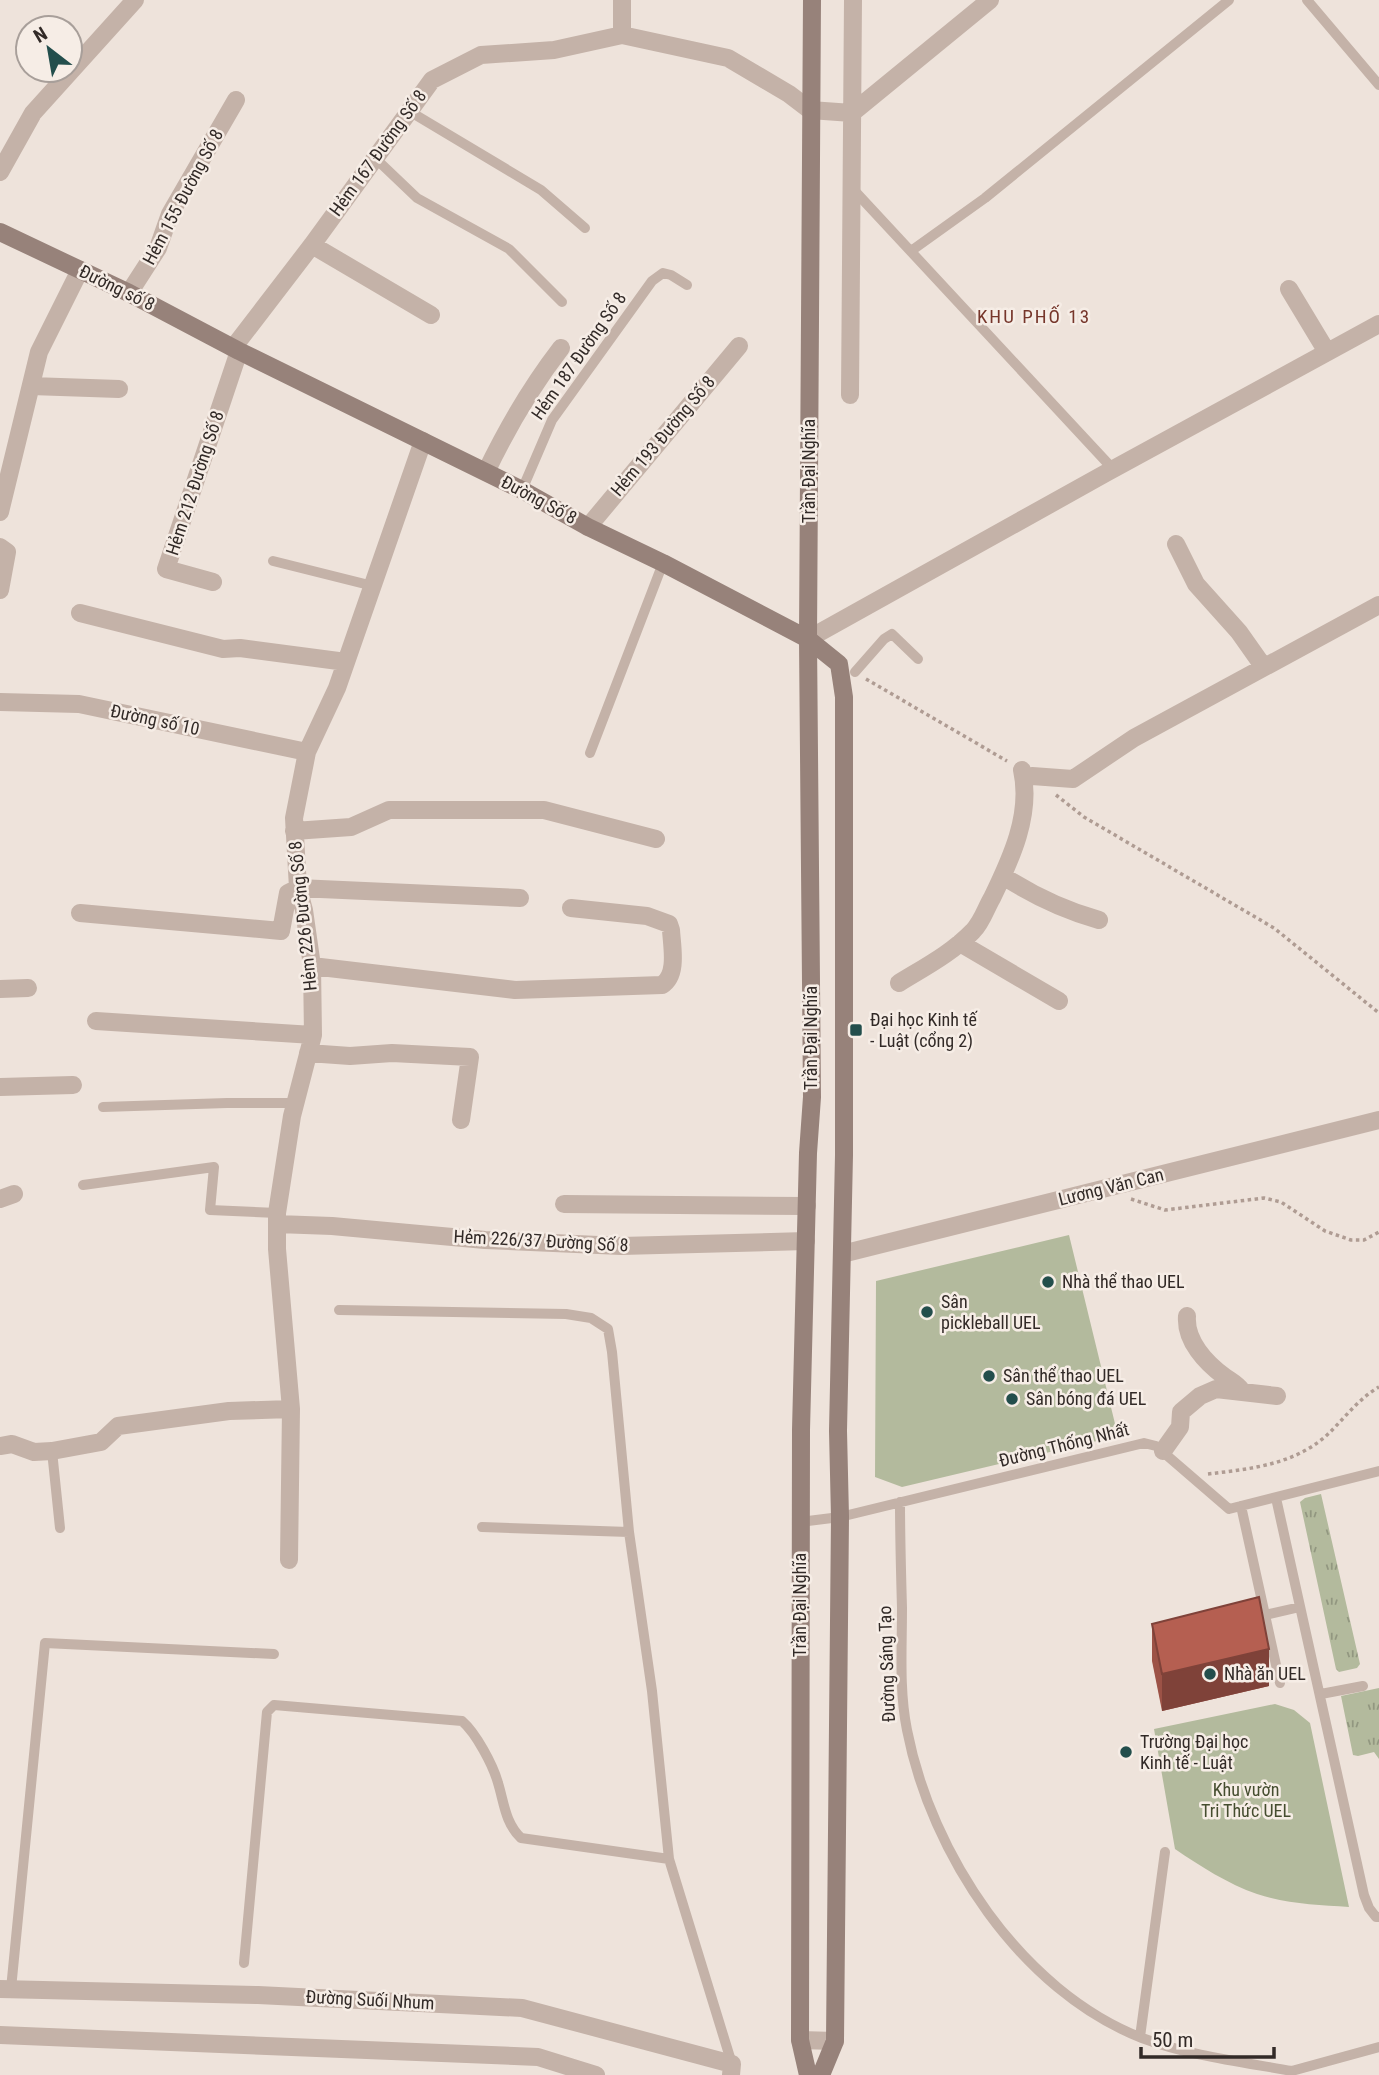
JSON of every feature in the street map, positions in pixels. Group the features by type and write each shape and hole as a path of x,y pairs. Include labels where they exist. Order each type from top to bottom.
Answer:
{"street":[{"path":"0,172 33,113 135,0"},
{"path":"622,0 622,35"},
{"name":"Trần Đại Nghĩa","path":"808,2075 800,2040 800,1522 811,1123 808,639 812,0"},
{"path":"850,395 853,0"},
{"path":"810,110 852,113 990,0"},
{"name":"Hẻm 167 Đường Số 8","path":"236,350 432,80 481,55 554,50 622,35 728,58 789,94 810,110"},
{"name":"Hẻm 155 Đường Số 8","path":"130,293 158,248 170,214 236,100"},
{"name":"Đường số 8","path":"0,232 130,293 236,350"},
{"path":"312,245 431,315"},
{"path":"0,512 41,347 80,270"},
{"path":"1289,289 1327,352"},
{"path":"808,639 1379,324"},
{"name":"Hẻm 193 Đường Số 8","path":"588,527 739,346"},
{"path":"486,472 519,410 561,348"},
{"name":"Đường Số 8","path":"236,350 486,472 588,527 663,563 808,639 847,668"},
{"name":"Hẻm 212 Đường Số 8","path":"213,582 166,569 236,350"},
{"path":"31,386 119,389"},
{"name":"Hẻm 226 Đường Số 8","path":"289,1560 291,1409 277,1249 277,1219 295,1103 313,1035 312,966 298,888 294,818 307,752 337,688 423,441"},
{"path":"1176,544 1196,584 1239,632 1263,666"},
{"path":"0,547 7,552 0,590"},
{"path":"899,983 952,951 976,928 1012,858 1024,805 1027,773 1073,779 1134,738 1379,605"},
{"path":"80,612 223,649 240,648 346,662"},
{"name":"Trần Đại Nghĩa","path":"821,2075 835,2040 840,1517 838,1431 844,1125 844,697 847,668"},
{"name":"Đường số 10","path":"0,702 79,704 307,752"},
{"path":"294,831 351,827 389,810 544,810 656,839"},
{"path":"1003,876 1068,912 1099,920"},
{"path":"80,913 281,931 288,893 298,888 520,898"},
{"path":"312,966 515,990 662,985 668,981 672,972 669,924 646,916 571,908"},
{"path":"960,943 1059,1001"},
{"path":"0,989 28,988"},
{"path":"96,1021 313,1035"},
{"path":"308,1054 350,1056 392,1053 470,1057 461,1120"},
{"path":"0,1087 73,1085"},
{"name":"Lương Văn Can","path":"842,1254 1379,1120"},
{"path":"811,1123 844,1125"},
{"path":"564,1204 807,1206"},
{"name":"Hẻm 226/37 Đường Số 8","path":"277,1219 485,1240 621,1246 806,1241"},
{"path":"1187,1316 1187,1329 1196,1347 1242,1391"},
{"path":"1163,1451 1180,1427 1181,1412 1200,1396 1216,1389 1277,1396"},
{"path":"0,1446 12,1444 34,1452 52,1451 101,1442 118,1426 229,1411 291,1409"},
{"name":"Đường Suối Nhum","path":"6,1989 258,1995 522,2008 732,2069"},
{"path":"0,2035 538,2057 596,2075"},
{"path":"800,2040 835,2040"}],"lane":[{"path":"911,251 985,198 1229,0"},
{"path":"1307,0 1379,85"},
{"path":"409,111 541,190 585,228"},
{"path":"374,157 418,198 509,249 562,302"},
{"path":"851,187 1113,469"},
{"name":"Hẻm 187 Đường Số 8","path":"522,490 552,420 652,281 663,273 687,285"},
{"path":"273,561 373,586"},
{"path":"590,753 663,563"},
{"path":"847,668 892,634 918,659"},
{"path":"103,1107 295,1103"},
{"path":"83,1185 214,1167 209,1210 277,1219"},
{"path":"339,1310 566,1314 591,1318 608,1329 629,1532 652,1691 668,1859 732,2069"},
{"name":"Đường Thống Nhất","path":"800,1522 840,1517 1144,1443 1152,1444 1163,1451"},
{"path":"52,1451 60,1528"},
{"path":"1163,1451 1229,1509 1379,1471"},
{"path":"1276,1498 1364,1895 1369,1909 1378,1917"},
{"name":"Đường Sáng Tạo","path":"900,1503 902,1671 906,1728 919,1776 948,1848 975,1896 1007,1937 1048,1978 1093,2013 1140,2037 1183,2052 1292,2071"},
{"path":"1241,1506 1280,1683"},
{"path":"482,1527 629,1532"},
{"path":"1265,1615 1300,1607"},
{"path":"6,1989 45,1643 274,1654"},
{"path":"1321,1694 1363,1686"},
{"path":"244,1963 267,1712 274,1705 462,1721 470,1729 498,1779 508,1819 521,1838 668,1859"},
{"path":"1140,2037 1165,1852"},
{"path":"1278,2075 1379,2047"}],"path":[{"path":"847,668 1027,773 1084,817 1273,928 1379,1013"},
{"path":"1107,1188 1145,1205 1165,1210 1272,1199 1325,1231 1351,1240 1364,1240 1379,1232"},
{"path":"1189,1474 1263,1467 1300,1453 1325,1437 1366,1395 1379,1387"}],"green space":[{"name":"Sân thể thao UEL","path":"1069,1235 1118,1436 902,1487 875,1477 876,1281"},
{"path":"1321,1494 1360,1664 1357,1668 1339,1672 1336,1669 1300,1502"},
{"path":"1379,1688 1379,1759 1374,1752 1353,1755 1341,1696"},
{"name":"Khu vườn Tri Thức UEL","path":"1275,1704 1294,1710 1310,1723 1349,1907 1291,1902 1257,1894 1225,1880 1175,1849 1154,1729"}],"building":[{"path":"1259,1597 1269,1649 1162,1674 1152,1624"}],"place":[{"name":"Đại học Kinh tế - Luật (cổng 2)","path":"856,1030"},
{"name":"Nhà thể thao UEL","path":"1048,1282"},
{"name":"Sân pickleball UEL","path":"927,1312"},
{"name":"Sân thể thao UEL","path":"989,1376"},
{"name":"Sân bóng đá UEL","path":"1012,1399"},
{"name":"Nhà ăn UEL","path":"1210,1674"},
{"name":"Trường Đại học Kinh tế - Luật","path":"1126,1752"}],"district":[{"name":"KHU PHỐ 13","path":"1034,316"}]}
